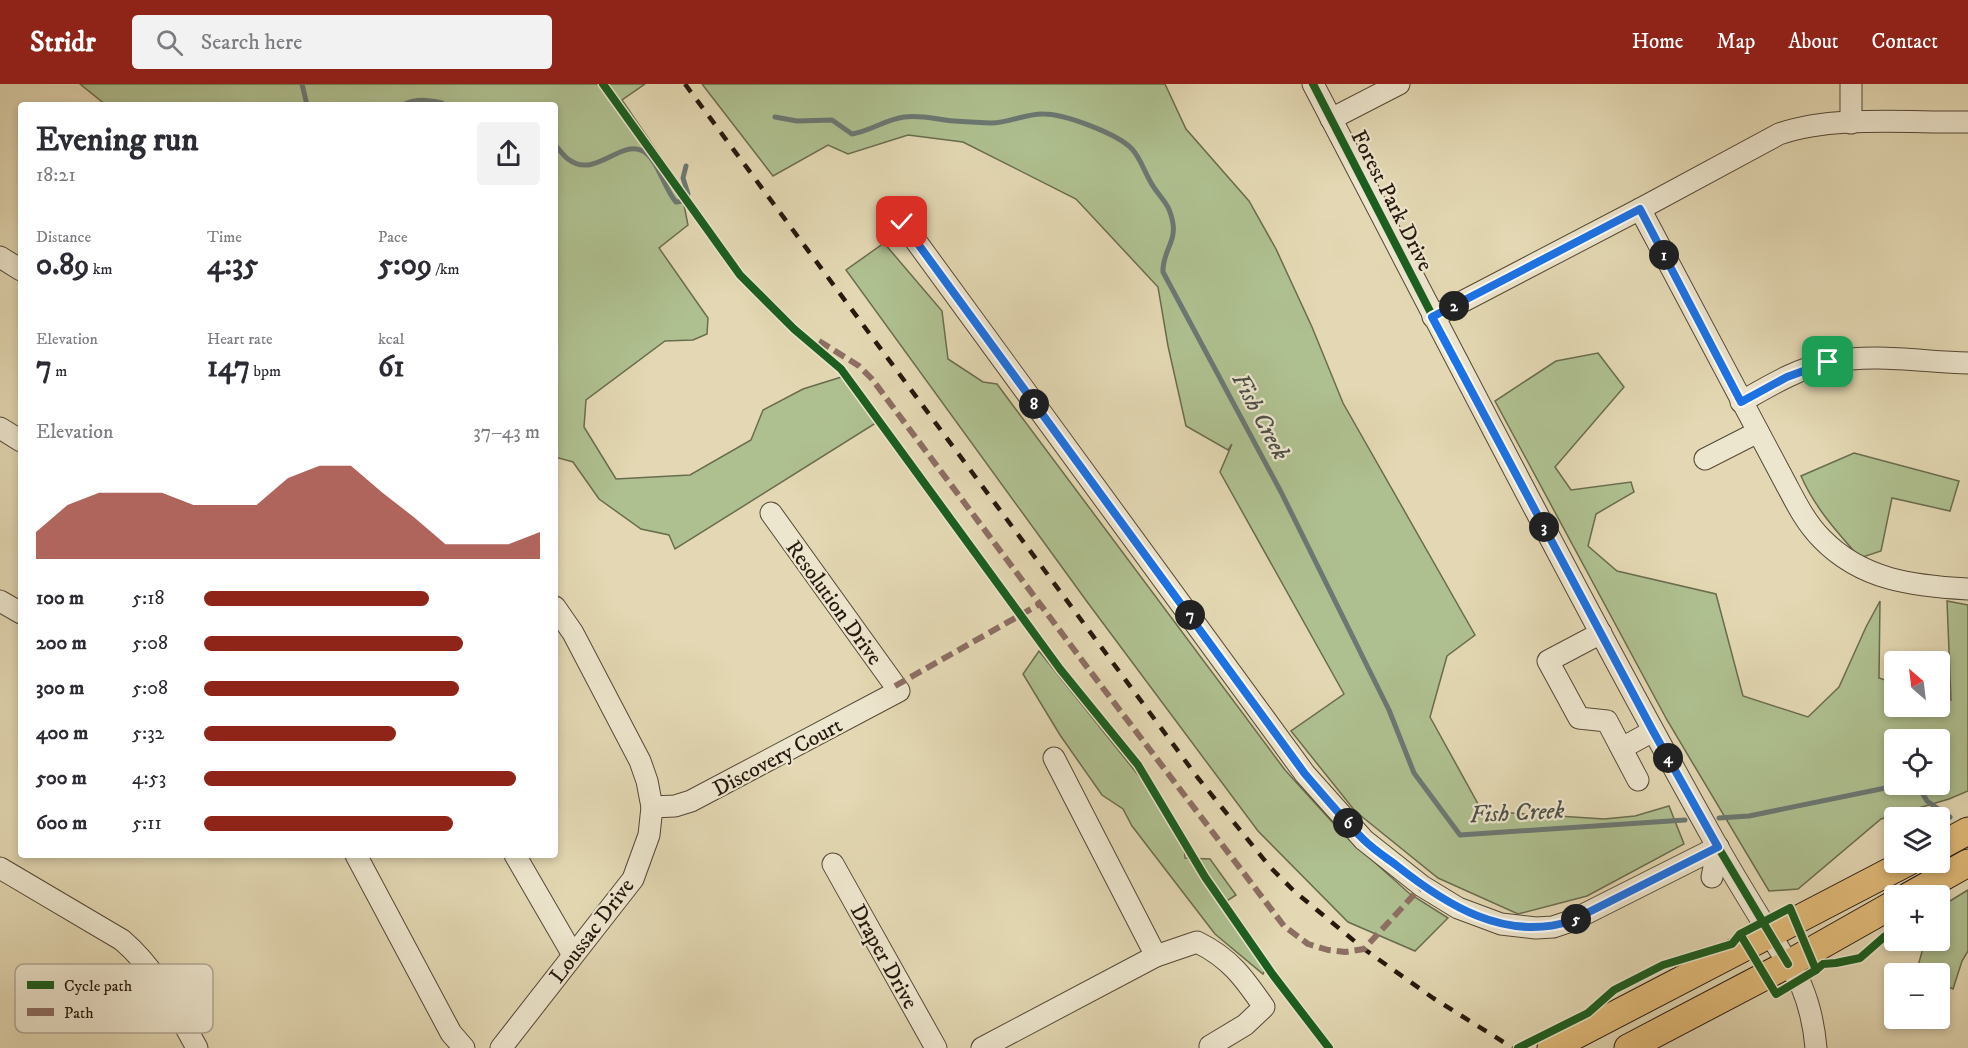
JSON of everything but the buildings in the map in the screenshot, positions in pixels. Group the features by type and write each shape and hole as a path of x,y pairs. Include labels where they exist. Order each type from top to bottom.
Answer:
{"main road":[{"path":"1950,841 1968,831"},
{"path":"1929,885 1968,863"},
{"path":"1551,1048 1887,873"},
{"path":"1628,1048 1788,964 1884,910"}],"street":[{"name":"Forest Park Drive","path":"1313,84 1432,317 1653,731 1809,1004 1816,1048"},
{"path":"1331,119 1400,84"},
{"path":"1851,84 1851,123"},
{"path":"1432,317 1779,134 1817,124 1968,122"},
{"path":"1640,209 1803,515 1821,538 1864,571 1922,586 1968,589"},
{"path":"902,222 1305,774 1364,840 1422,886 1458,908 1501,924 1536,928 1553,927 1571,921 1718,847"},
{"path":"0,257 18,268"},
{"path":"1741,402 1787,377 1828,362 1854,359 1968,363"},
{"path":"0,428 18,439"},
{"path":"1705,459 1758,432"},
{"name":"Resolution Drive","path":"771,513 898,692"},
{"path":"0,601 18,611"},
{"name":"Loussac Drive","path":"501,1048 633,879 649,835 652,807 640,761 573,633 558,611"},
{"path":"1601,633 1548,661 1579,718 1607,721 1638,780"},
{"name":"Discovery Court","path":"652,807 675,806 691,801 898,692"},
{"path":"1622,748 1653,731"},
{"path":"1054,758 1156,956"},
{"path":"1712,877 1718,847"},
{"path":"358,858 452,1033 464,1048"},
{"path":"517,858 573,955"},
{"name":"Draper Drive","path":"833,864 936,1048"},
{"path":"0,868 122,940 146,964"},
{"path":"982,1048 1156,956 1197,942 1217,952 1245,979 1264,1007 1245,1025 1210,1046"},
{"path":"188,1033 196,1048"}],"green space":[{"path":"80,84 645,84 622,100 680,185 688,225 659,248 708,318 707,334 693,340 665,341 586,400 584,427 616,479 690,475 751,440 763,410 803,389 848,375 879,421 675,549 669,535 641,529 599,499 573,462 558,458 558,102 102,102"},
{"path":"702,84 1165,84 1186,129 1249,201 1276,249 1312,327 1343,403 1475,635 1447,656 1430,717 1482,811 1604,819 1635,816 1669,806 1684,844 1587,896 1518,914 1438,878 1355,811 1291,731 1344,694 1220,472 1232,444 1228,450 1186,426 1168,346 1158,287 1076,199 963,142 908,135 848,154 828,145 773,176"},
{"path":"884,243 942,311 948,359 983,382 997,384 1285,770 1344,835 1410,894 1448,918 1415,951 1348,922 1258,831 1088,603 846,270"},
{"path":"1598,353 1624,387 1555,467 1571,490 1631,482 1634,492 1596,514 1588,546 1617,571 1716,594 1743,696 1808,717 1839,687 1880,601 1879,678 1884,680 1884,717 1950,717 1947,601 1968,605 1968,791 1922,807 1884,807 1884,818 1798,889 1769,891 1667,720 1495,401 1556,361"},
{"path":"1854,453 1959,481 1950,511 1892,498 1881,551 1860,558 1820,509 1801,476"},
{"path":"1039,651 1183,831 1185,858 1210,859 1236,895 1222,904 1267,966 1263,974 1215,934 1132,826 1123,809 1102,795 1060,735 1023,674"},
{"path":"1968,890 1968,951 1962,961 1953,989 1950,988 1950,963 1919,963 1922,951 1950,951 1950,901"}],"waterway":[{"name":"Fish Creek","path":"302,84 306,102"},
{"name":"Fish Creek","path":"410,102 422,100 437,102"},
{"name":"Fish Creek","path":"775,117 797,121 832,120 852,134 904,117 991,123 1044,114 1065,117 1091,126 1125,143 1135,153 1170,213 1173,230 1163,272 1281,492 1389,710 1414,773 1460,835 1685,820"},
{"name":"Fish Creek","path":"558,148 568,159 578,164 588,165 598,163 625,150 643,151 657,167 676,202 684,201 688,194 683,178 686,166"},
{"name":"Fish Creek","path":"1719,818 1749,816 1884,788"},
{"name":"Fish Creek","path":"1923,795 1936,807"}],"railway":[{"path":"685,84 1198,778 1270,867 1294,891 1364,949 1433,998 1513,1048"}],"marked path":[{"path":"819,341 859,366 872,379 1284,926 1308,944 1328,950 1345,952 1364,949 1422,886"},
{"path":"895,686 1040,604"}],"cycle path":[{"path":"603,84 740,275 794,329 841,369 1060,669 1138,765 1205,877 1273,975 1329,1048"},
{"path":"1313,84 1433,317 1653,731 1718,847 1788,964"},
{"path":"1518,1048 1588,1013 1614,990 1663,965 1732,944 1740,934 1790,908 1816,970 1776,994 1740,934"},
{"path":"1816,970 1823,964 1860,958 1884,937"}],"route":[{"path":"902,222 1305,774 1364,840 1422,886 1458,908 1501,924 1536,928 1553,927 1571,921 1718,847 1653,731 1432,317 1640,209 1741,402 1787,377 1828,362"}]}
